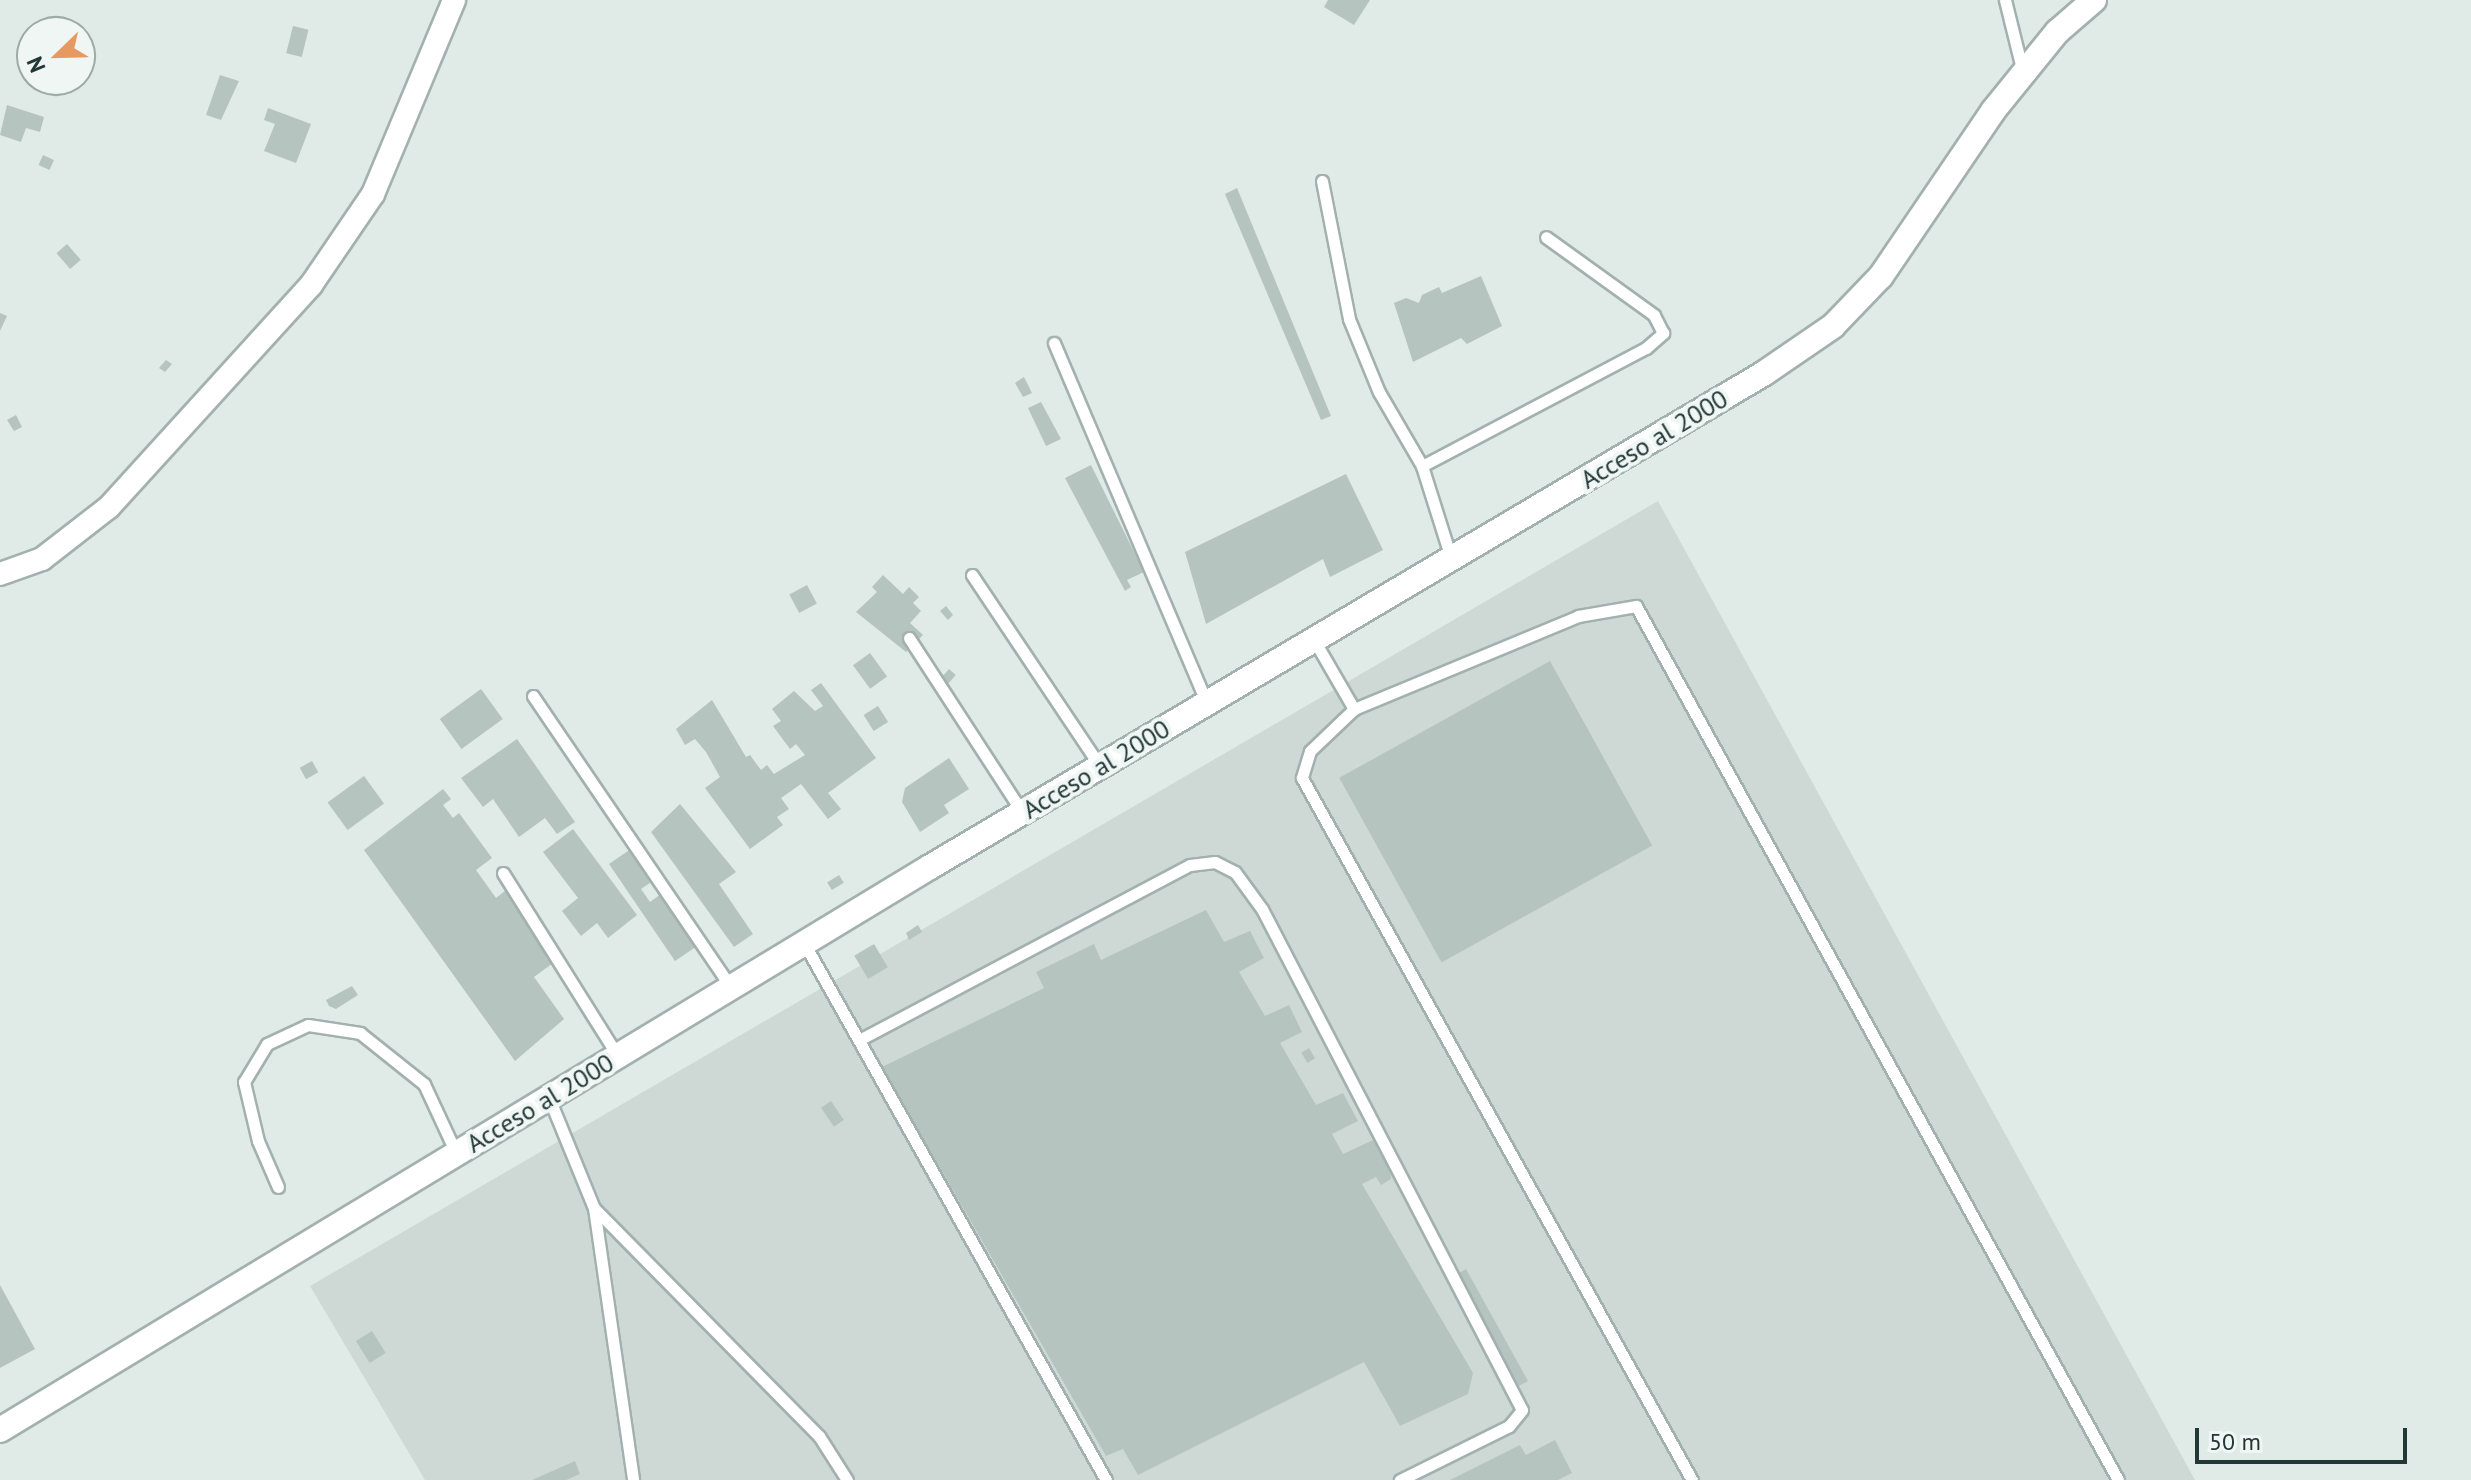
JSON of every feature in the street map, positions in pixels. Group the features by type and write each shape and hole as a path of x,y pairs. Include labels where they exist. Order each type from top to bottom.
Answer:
{"street":[{"path":"0,574 42,559 109,507 311,285 373,194 454,0"},
{"name":"Acceso al 2000","path":"0,1430 804,943 1763,374 1833,326 1881,276 2023,74 2057,32 2094,0"}],"lane":[{"path":"2005,0 2023,74"},
{"path":"1322,181 1349,319 1379,392 1422,466 1452,559"},
{"path":"1422,466 1646,348 1663,333 1654,315 1546,237"},
{"path":"1054,343 1208,703"},
{"path":"972,575 1100,767"},
{"path":"1692,1480 1302,778 1310,751 1354,709 1578,616 1636,606 2118,1480"},
{"path":"909,638 1022,813"},
{"path":"1314,640 1354,709"},
{"path":"533,696 731,988"},
{"path":"859,1040 1190,865 1215,862 1235,872 1262,909 1522,1410 1509,1426 1400,1480"},
{"path":"503,873 618,1056"},
{"path":"804,943 1106,1480"},
{"path":"278,1187 258,1141 244,1082 267,1044 308,1025 360,1033 424,1084 456,1153"},
{"path":"549,1098 594,1208 633,1480"},
{"path":"594,1208 819,1436 847,1480"}],"shaded area":[{"path":"1658,501 2195,1480 425,1480 310,1286"}],"building":[{"path":"1328,0 1370,0 1354,25 1324,7"},
{"path":"293,26 309,30 302,57 286,53"},
{"path":"220,75 239,81 221,120 206,115"},
{"path":"7,105 44,117 40,132 26,128 21,142 0,135"},
{"path":"268,108 311,124 296,163 264,151 275,124 264,120"},
{"path":"43,155 54,160 49,170 39,165"},
{"path":"1237,188 1331,416 1321,420 1225,194"},
{"path":"67,244 81,260 70,269 56,253"},
{"path":"1481,276 1502,326 1467,344 1461,338 1413,362 1394,303 1406,298 1419,303 1422,295 1439,287 1442,293"},
{"path":"0,313 7,316 0,331"},
{"path":"166,360 172,364 165,372 159,368"},
{"path":"1024,377 1032,393 1023,397 1015,383"},
{"path":"1041,402 1061,439 1046,446 1028,408"},
{"path":"16,415 22,427 14,431 7,420"},
{"path":"1091,465 1144,572 1127,580 1131,587 1125,591 1065,478"},
{"path":"1346,474 1383,550 1330,577 1323,559 1206,624 1185,552"},
{"path":"883,575 903,594 909,587 919,597 913,603 921,611 910,623 923,635 906,652 856,612 877,592 872,587"},
{"path":"807,585 817,604 799,613 789,594"},
{"path":"946,606 953,615 948,620 940,611"},
{"path":"870,653 887,676 870,689 853,665"},
{"path":"1550,661 1652,846 1442,962 1339,778"},
{"path":"949,669 956,675 945,688 938,682"},
{"path":"821,683 876,758 828,793 841,809 828,819 801,784 781,798 789,809 777,817 783,825 750,849 705,788 720,777 706,752 695,739 685,745 676,729 712,700 746,757 750,755 761,770 767,765 774,774 805,755 796,744 790,749 773,726 781,721 772,709 794,691 815,711 823,706 811,690"},
{"path":"481,689 503,719 461,749 440,719"},
{"path":"878,706 888,722 874,731 864,715"},
{"path":"517,739 575,822 557,834 545,818 519,837 493,799 483,807 461,778"},
{"path":"949,758 969,789 944,805 949,813 920,832 902,802 905,788"},
{"path":"312,761 318,772 306,779 300,768"},
{"path":"364,776 384,804 348,830 328,802"},
{"path":"443,789 451,799 443,805 453,818 459,813 492,858 476,870 496,898 510,887 560,958 534,977 564,1019 515,1061 364,850"},
{"path":"680,804 736,872 719,884 753,934 734,947 651,832"},
{"path":"573,829 637,915 608,938 597,923 581,936 562,911 578,898 543,852"},
{"path":"638,844 660,876 641,889 650,902 661,894 660,886 700,944 675,961 609,864"},
{"path":"839,875 844,883 832,890 827,882"},
{"path":"1206,910 1224,942 1250,931 1264,958 1239,972 1265,1016 1289,1005 1302,1032 1280,1043 1316,1105 1343,1093 1358,1121 1332,1134 1343,1154 1373,1140 1390,1169 1391,1179 1381,1185 1376,1177 1362,1184 1473,1373 1468,1394 1400,1426 1364,1362 1138,1475 1123,1449 1106,1456 882,1067 1044,988 1036,972 1094,944 1101,960"},
{"path":"918,925 922,932 909,940 906,933"},
{"path":"874,944 888,967 868,979 854,956"},
{"path":"352,986 358,995 336,1009 329,1006 326,1000"},
{"path":"1309,1048 1315,1058 1307,1063 1301,1053"},
{"path":"831,1101 844,1120 834,1127 821,1108"},
{"path":"1466,1269 1528,1381 1509,1392 1447,1280"},
{"path":"0,1285 35,1349 0,1368"},
{"path":"372,1331 386,1353 370,1363 356,1341"},
{"path":"1555,1440 1572,1473 1558,1480 1450,1480 1520,1445 1526,1455"},
{"path":"575,1461 580,1474 566,1480 532,1480"}]}
